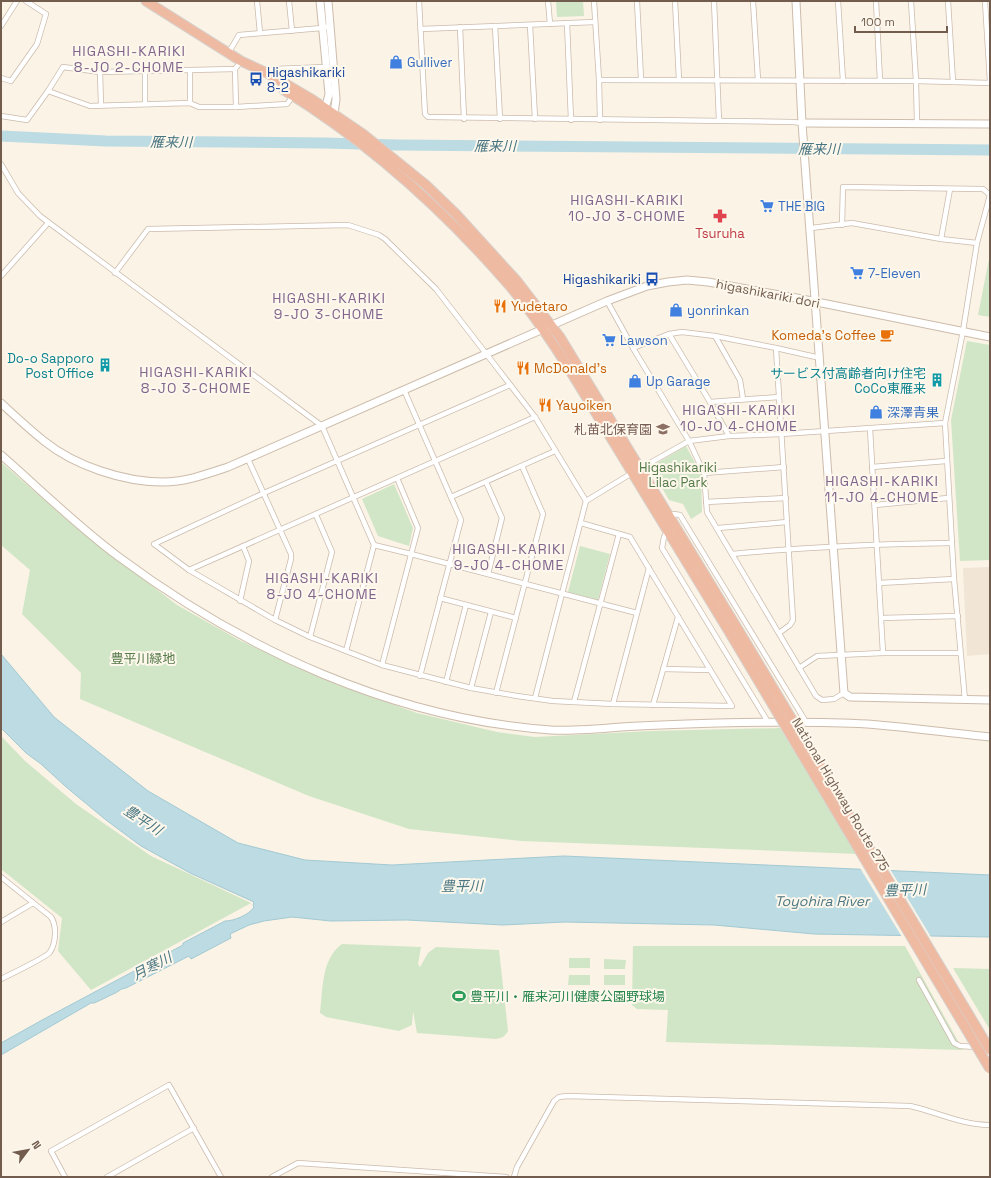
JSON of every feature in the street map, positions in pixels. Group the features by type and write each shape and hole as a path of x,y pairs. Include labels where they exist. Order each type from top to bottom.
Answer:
{"highway":[{"path":"146,1 228,52 254,71 294,96 323,111"},
{"path":"241,61 267,72 332,117 363,134 385,151 426,185 456,214 517,281 546,327 552,342 632,473 735,633"},
{"path":"332,117 348,134 418,190 509,285 546,327 560,337 671,518 735,633"},
{"name":"National Highway Route 275","path":"735,633 990,1048"},
{"name":"National Highway Route 275","path":"735,633 990,1069"}],"street":[{"path":"1,26 17,1"},
{"path":"1,78 11,81 37,44 46,14 26,1"},
{"path":"257,1 260,33"},
{"path":"289,1 292,31"},
{"path":"320,1 328,94 328,102 323,111"},
{"path":"328,1 336,99 332,117"},
{"path":"419,1 426,116 431,118 990,124"},
{"path":"548,1 550,24"},
{"path":"594,1 600,120"},
{"path":"637,1 641,79"},
{"path":"675,1 680,80"},
{"path":"714,1 718,80 718,121"},
{"path":"752,1 758,80"},
{"path":"796,1 802,123 811,228 824,430 844,693"},
{"path":"838,1 843,81"},
{"path":"876,1 880,81"},
{"path":"911,1 917,123"},
{"path":"948,1 953,82"},
{"path":"599,80 641,79 990,82 985,1"},
{"path":"421,29 595,22"},
{"path":"567,23 571,120"},
{"path":"530,24 535,119"},
{"path":"228,52 239,35 292,31 330,26"},
{"path":"495,26 500,119"},
{"path":"460,27 464,119"},
{"path":"236,107 235,69 241,61"},
{"path":"1,116 27,120 63,67 100,72 235,69"},
{"path":"267,72 274,69 326,67"},
{"path":"190,70 190,103"},
{"path":"100,72 101,105"},
{"path":"145,72 145,104"},
{"path":"48,91 90,106 190,103 199,107 236,107 287,104 294,96"},
{"path":"1,164 18,193 28,205 48,223 322,426 374,545 346,651"},
{"path":"842,225 843,187 983,189 990,195 977,243 945,423 948,498 965,700"},
{"path":"940,239 950,189"},
{"path":"1,276 48,223"},
{"path":"811,228 852,223 940,239 977,243"},
{"path":"116,273 148,229 348,224 385,239 436,289 535,418 586,501 535,698"},
{"name":"higashikariki dori","path":"1,403 45,442 88,466 137,480 164,482 186,480 215,472 248,459 546,327 647,286 687,280 708,282 990,337"},
{"path":"607,301 633,348 689,441 704,473 707,512 718,528 799,668 816,696 822,700 834,700 844,693"},
{"path":"633,348 669,334 682,332 715,336 820,358"},
{"path":"669,334 729,436"},
{"path":"715,336 740,380 743,399"},
{"path":"776,348 793,620 790,625 779,633"},
{"path":"510,385 154,544 189,570 275,620 382,665 420,676 496,693 574,702 732,706 630,537 581,523"},
{"path":"404,390 461,520 420,676"},
{"path":"710,402 779,397"},
{"path":"189,570 535,418"},
{"path":"640,468 689,441 729,436 945,423"},
{"path":"870,428 884,653"},
{"path":"451,497 555,451"},
{"path":"1,455 78,524 160,587 254,642 325,676 418,707 499,724 555,730 674,724 806,722 866,724 990,737"},
{"path":"248,459 292,559 275,620"},
{"path":"872,467 946,461"},
{"path":"496,693 543,514 522,466"},
{"path":"704,473 784,467"},
{"path":"586,501 632,473"},
{"path":"382,665 418,528 396,478"},
{"path":"486,482 502,518 488,574"},
{"path":"706,502 786,498"},
{"path":"874,505 948,498"},
{"path":"310,636 332,552 316,514"},
{"path":"768,722 662,548 664,537 674,514 680,515 806,722"},
{"path":"718,528 787,522"},
{"path":"574,702 619,534"},
{"path":"732,554 877,544 952,543"},
{"path":"374,545 637,613"},
{"path":"240,601 249,561 243,546"},
{"path":"613,704 649,568"},
{"path":"879,583 954,579"},
{"path":"440,598 516,618"},
{"path":"446,682 466,605"},
{"path":"471,688 491,612"},
{"path":"881,618 958,616"},
{"path":"654,705 678,617"},
{"path":"799,668 817,656 884,653 960,653"},
{"path":"663,669 710,670"},
{"path":"844,693 850,697 990,700"},
{"path":"1,877 51,917 55,923 54,944 49,953 1,979"},
{"path":"1,922 33,903"},
{"path":"919,980 954,1043 960,1046 990,1048"},
{"path":"65,1177 51,1151 169,1085 221,1177"},
{"path":"514,1177 517,1168 554,1101 559,1097 567,1096 910,1106 926,1109 978,1125 990,1126"},
{"path":"107,1177 194,1128"},
{"path":"272,1177 298,1163 506,1177"}],"shaded area":[{"path":"990,567 990,654 967,656 963,568"}],"green space":[{"path":"556,1 583,1 584,16 557,17"},
{"path":"990,254 990,317 978,315"},
{"path":"967,341 990,345 990,560 960,561 951,420"},
{"name":"Higashikariki Lilac Park","path":"686,446 701,474 702,512 691,519 683,504 669,500 650,467"},
{"name":"豊平川緑地","path":"1,462 73,525 177,605 239,640 338,685 417,713 497,732 535,737 651,731 780,728 858,854 521,841 409,829 309,796 80,699 81,673 22,614 30,570 1,545"},
{"path":"394,484 413,528 409,546 378,536 362,499"},
{"path":"580,546 610,554 598,600 568,592"},
{"path":"1,736 25,761 76,804 151,856 251,903 91,990 58,951 62,918 1,869"},
{"path":"342,944 421,947 418,964 420,967 428,953 436,947 499,950 508,1031 504,1036 496,1039 417,1033 413,1011 412,1025 399,1031 326,1017 320,1013 324,976 330,958 335,950"},
{"path":"633,946 905,946 963,1050 666,1042 668,1010 637,1009 632,1005"},
{"path":"569,958 590,958 590,968 569,968"},
{"path":"604,959 626,960 625,969 604,969"},
{"path":"953,968 990,969 990,1030"},
{"path":"569,975 590,975 590,985 568,985"},
{"path":"604,975 625,975 625,985 604,985"},
{"path":"568,991 590,991 589,1001 568,1001"},
{"path":"604,992 625,993 625,1003 604,1002"}],"water":[{"name":"Toyohira River","path":"1,654 54,717 148,791 238,843 305,860 392,865 564,856 990,875 990,937 814,934 714,925 565,922 503,925 407,920 331,921 292,917 249,925 230,934 231,938 191,959 189,956 126,988 91,1003 1,1055 1,1043 183,945 183,943 225,921 237,919 245,915 252,910 254,907 254,902 190,873 141,846 106,820 26,753 1,728"}],"pier":[{"path":"860,868 890,869 931,937 902,937"}],"waterway":[{"name":"雁来川","path":"1,136 106,141 990,150"}],"place":[{"name":"Gulliver","path":"396,62"},
{"name":"Higashikariki 8-2","path":"256,79"},
{"name":"THE BIG","path":"767,206"},
{"name":"Tsuruha","path":"720,216"},
{"name":"7-Eleven","path":"857,273"},
{"name":"Higashikariki","path":"652,279"},
{"name":"Yudetaro","path":"500,306"},
{"name":"yonrinkan","path":"676,310"},
{"name":"Komeda's Coffee","path":"887,335"},
{"name":"Lawson","path":"609,340"},
{"name":"Do-o Sapporo Post Office","path":"105,365"},
{"name":"McDonald's","path":"523,368"},
{"name":"サービス付高齢者向け住宅 CoCo東雁来","path":"937,380"},
{"name":"Up Garage","path":"635,381"},
{"name":"Yayoiken","path":"545,405"},
{"name":"深澤青果","path":"876,412"},
{"name":"札苗北保育園","path":"663,429"},
{"name":"豊平川・雁来河川健康公園野球場","path":"459,996"}],"district":[{"name":"HIGASHI-KARIKI 8-JO 2-CHOME","path":"129,60"},
{"name":"HIGASHI-KARIKI 10-JO 3-CHOME","path":"627,208"},
{"name":"HIGASHI-KARIKI 9-JO 3-CHOME","path":"329,306"},
{"name":"HIGASHI-KARIKI 8-JO 3-CHOME","path":"196,380"},
{"name":"HIGASHI-KARIKI 10-JO 4-CHOME","path":"739,418"},
{"name":"HIGASHI-KARIKI 11-JO 4-CHOME","path":"882,490"},
{"name":"HIGASHI-KARIKI 9-JO 4-CHOME","path":"509,558"},
{"name":"HIGASHI-KARIKI 8-JO 4-CHOME","path":"322,586"}],"water label":[{"name":"豊平川","path":"143,820"},
{"name":"豊平川","path":"462,886"},
{"name":"豊平川","path":"905,890"},
{"name":"月寒川","path":"152,966"}]}
